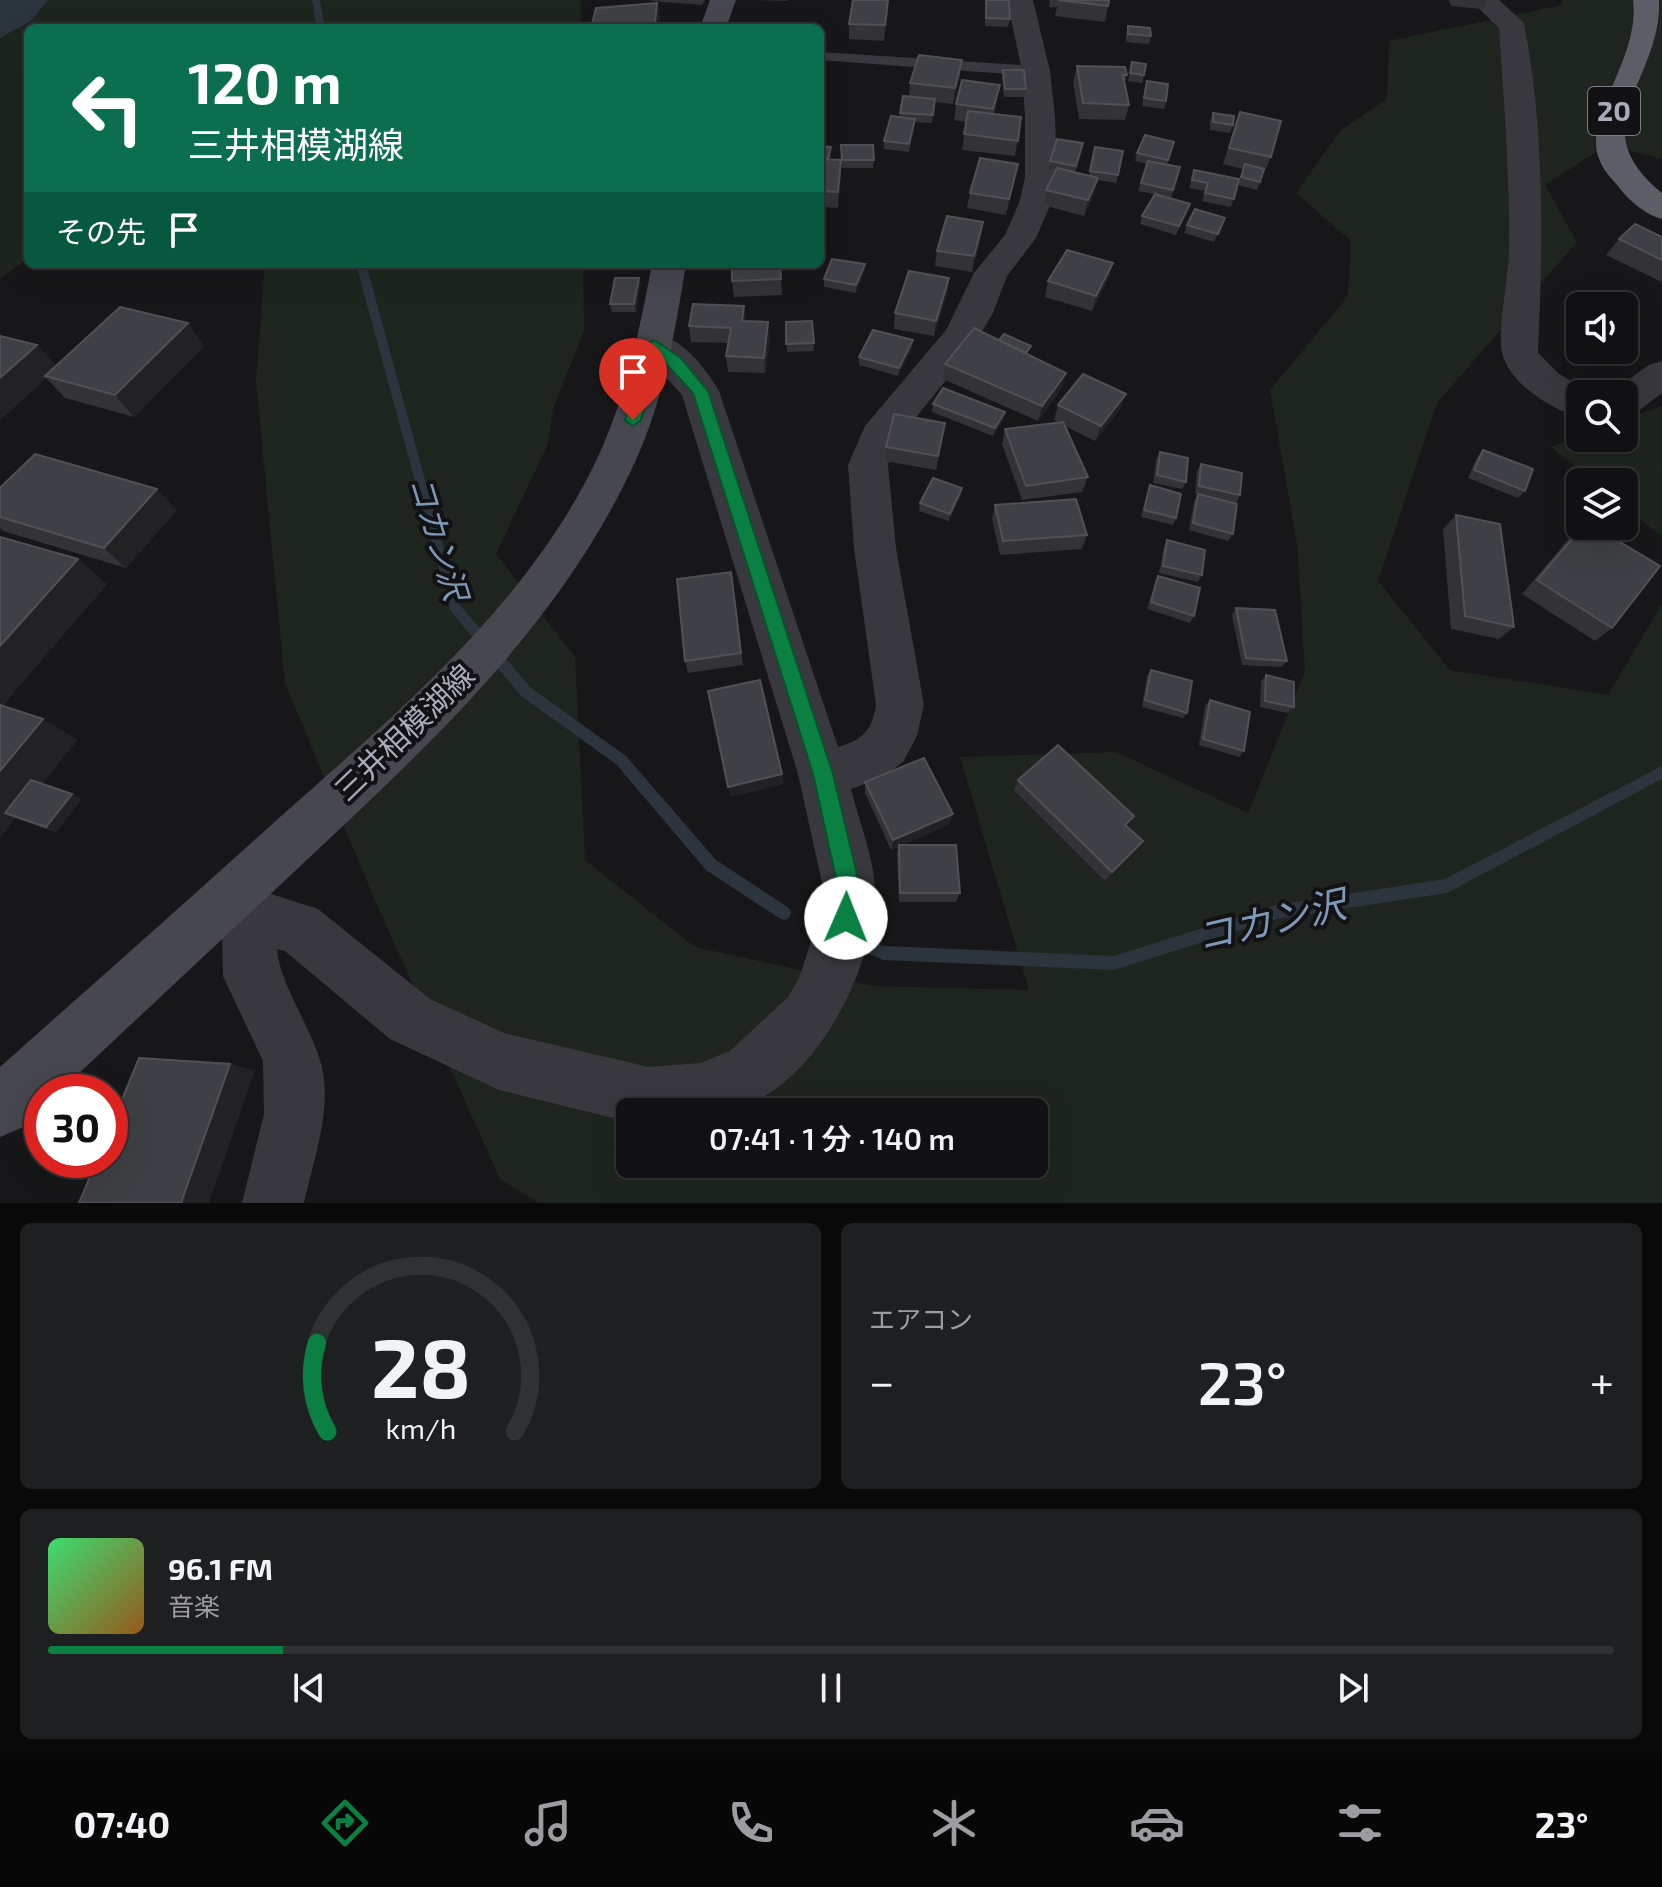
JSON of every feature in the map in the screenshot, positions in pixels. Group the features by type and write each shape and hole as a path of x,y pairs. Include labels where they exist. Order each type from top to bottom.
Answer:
{"highway":[{"name":"20","path":"1646,0 1649,23 1641,53 1616,106 1609,129 1611,152 1625,174 1662,209"}],"main road":[{"path":"714,24 723,0"},
{"name":"三井相模湖線","path":"0,1107 239,906 311,823 424,719 486,652 539,586 592,506 633,420 649,364 668,268"}],"street":[{"path":"823,774 859,764 888,748 898,728 900,705 875,548 868,465 879,436 959,339 975,313 991,273 1025,226 1041,178 1036,71 1020,0"},
{"path":"1483,0 1511,23 1512,28 1522,140 1526,252 1520,353 1527,368 1540,381 1566,396"},
{"path":"273,1203 294,1114 292,1061 276,1019 251,976 239,906 299,928 410,1019 499,1061 649,1097 700,1092 750,1072 777,1050 808,1017 822,991 846,918 849,887 823,774 700,391 676,361 649,364"},
{"path":"1638,392 1662,374"}],"lane":[{"path":"824,56 1036,71"}],"shaded area":[{"path":"0,0 48,0 31,21 0,38"},
{"path":"48,0 581,0 581,24 26,24"},
{"path":"1562,0 1662,0 1662,159 1607,145 1545,185 1577,242 1437,403 1378,581 1450,670 1608,695 1662,604 1662,1203 539,1203 500,1179 373,896 285,683 256,381 265,268 583,268 584,331 553,409 548,444 496,554 575,657 585,860 695,947 873,986 1029,990 960,757 1116,752 1248,813 1305,672 1297,543 1270,390 1348,296 1351,241 1296,193 1341,130 1387,99 1389,41 1562,5"},
{"path":"24,25 24,262 0,279 0,38"},
{"path":"1662,406 1662,537 1638,517 1638,468 1577,468 1551,447 1566,441 1566,452 1638,452 1638,415"}],"building":[{"path":"853,0 888,0 885,25 849,24"},
{"path":"986,0 1009,0 1010,19 986,18"},
{"path":"1058,0 1109,0 1108,6"},
{"path":"657,3 655,23 592,24 596,8"},
{"path":"1128,26 1150,28 1151,36 1128,34"},
{"path":"919,55 962,60 955,88 910,83"},
{"path":"1132,62 1146,64 1144,75 1130,73"},
{"path":"1077,66 1125,67 1127,75 1123,75 1129,105 1083,103"},
{"path":"1003,70 1024,70 1026,89 1005,89"},
{"path":"962,80 1000,85 993,109 956,104"},
{"path":"1147,81 1168,84 1166,101 1144,98"},
{"path":"903,96 935,99 933,115 900,113"},
{"path":"968,111 1021,117 1018,141 964,134"},
{"path":"1240,112 1281,121 1271,157 1229,148"},
{"path":"1213,113 1234,116 1233,125 1213,122"},
{"path":"891,116 915,119 909,144 884,141"},
{"path":"1145,135 1174,142 1168,160 1137,153"},
{"path":"1057,139 1083,143 1076,166 1050,161"},
{"path":"841,145 873,145 874,160 842,160"},
{"path":"824,146 831,147 828,159 824,159"},
{"path":"1095,147 1123,151 1118,175 1090,171"},
{"path":"980,158 1018,164 1009,199 970,193"},
{"path":"824,159 841,160 838,192 824,191"},
{"path":"1148,161 1180,167 1173,190 1141,183"},
{"path":"1245,164 1264,169 1260,182 1241,177"},
{"path":"1057,168 1098,178 1088,200 1046,190"},
{"path":"1194,170 1239,179 1234,199 1205,193 1208,183 1192,180"},
{"path":"1155,194 1190,204 1179,226 1142,216"},
{"path":"1195,209 1225,218 1218,234 1187,225"},
{"path":"947,216 983,222 974,256 937,251"},
{"path":"1635,224 1662,237 1662,260 1619,239"},
{"path":"1067,250 1113,263 1096,296 1048,281"},
{"path":"832,259 865,264 856,285 824,279"},
{"path":"732,268 780,268 781,279 732,281"},
{"path":"909,271 949,278 936,321 895,313"},
{"path":"615,278 639,278 634,304 610,304"},
{"path":"693,304 744,306 742,321 768,322 764,358 726,356 731,328 689,326"},
{"path":"120,307 188,323 115,395 45,376"},
{"path":"812,321 814,343 786,344 786,322"},
{"path":"974,328 1066,373 1042,406 945,364"},
{"path":"873,330 913,340 899,368 859,357"},
{"path":"1004,334 1031,346 1026,353 999,340"},
{"path":"0,336 37,345 0,378"},
{"path":"1083,374 1126,394 1101,426 1058,405"},
{"path":"943,388 1005,412 995,428 933,404"},
{"path":"894,414 945,423 938,456 886,447"},
{"path":"1063,422 1088,477 1026,486 1005,429"},
{"path":"1483,450 1533,469 1525,491 1474,470"},
{"path":"1160,452 1188,458 1186,482 1157,475"},
{"path":"35,454 157,489 104,548 0,517 0,488"},
{"path":"1201,464 1242,473 1240,495 1199,486"},
{"path":"933,478 962,488 950,514 920,503"},
{"path":"1150,485 1181,494 1176,518 1144,510"},
{"path":"1198,494 1237,504 1233,534 1193,523"},
{"path":"1076,499 1087,535 1003,541 995,505"},
{"path":"1456,515 1500,524 1514,627 1465,616"},
{"path":"0,537 78,559 0,646"},
{"path":"1167,540 1205,550 1202,575 1163,566"},
{"path":"1571,540 1616,540 1660,566 1612,628 1537,580"},
{"path":"731,572 741,653 685,661 677,579"},
{"path":"1158,576 1200,588 1194,616 1151,602"},
{"path":"1236,608 1275,610 1287,661 1246,658"},
{"path":"1151,670 1192,681 1187,713 1145,700"},
{"path":"1266,675 1294,682 1294,707 1265,701"},
{"path":"760,680 782,774 728,787 708,691"},
{"path":"1210,700 1250,712 1244,751 1203,739"},
{"path":"0,705 43,719 0,771"},
{"path":"1058,745 1134,816 1125,825 1143,841 1112,872 1018,780"},
{"path":"924,758 953,814 893,840 865,782"},
{"path":"31,780 72,794 46,827 5,813"},
{"path":"899,845 956,845 960,893 900,893"},
{"path":"139,1058 230,1064 181,1203 79,1203 89,1178 128,1178 128,1085"}],"waterway":[{"name":"コカン沢","path":"316,0 320,24"},
{"name":"コカン沢","path":"362,268 454,606 526,692 621,760 711,865 784,913"},
{"name":"コカン沢","path":"857,942 884,953 1114,963 1276,912 1447,886 1662,772"}],"route":[{"path":"633,420 654,345 676,361 700,391 823,774 849,887 846,918"}]}
